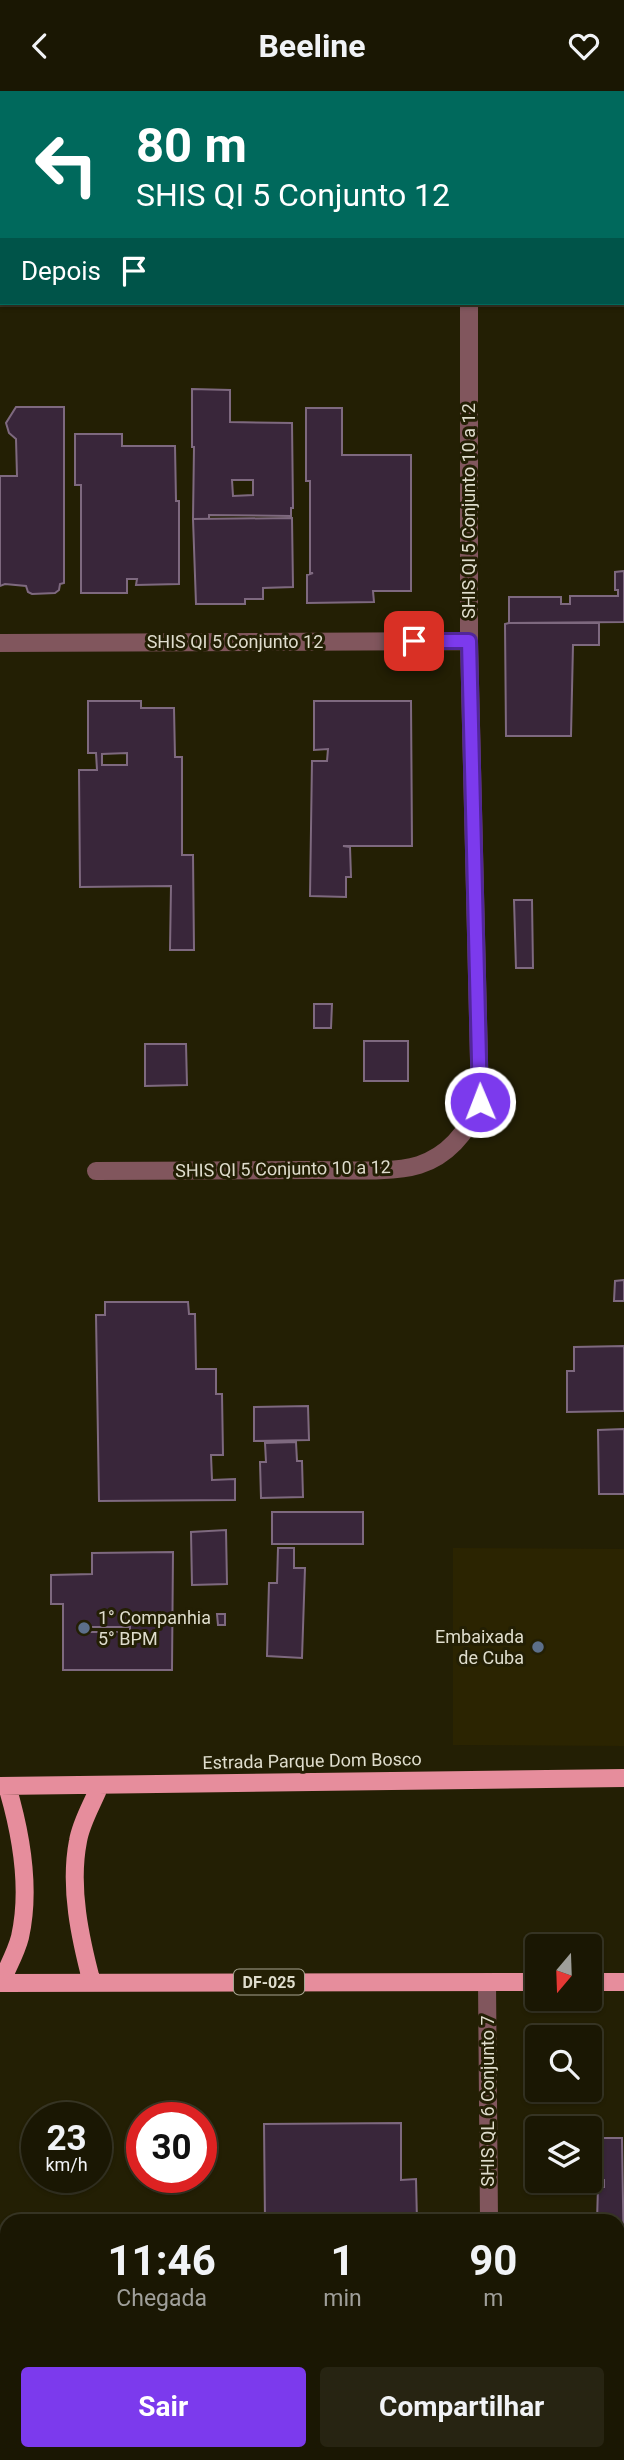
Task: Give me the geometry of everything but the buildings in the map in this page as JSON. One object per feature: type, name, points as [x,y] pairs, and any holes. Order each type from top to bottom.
[{"type":"main road","name":"Estrada Parque Dom Bosco","points":[[4,1786],[624,1778]]},
{"type":"main road","points":[[92,1983],[84,1954],[75,1893],[78,1840],[100,1785]]},
{"type":"main road","points":[[0,1983],[19,1938],[24,1887],[20,1831],[4,1786]]},
{"type":"main road","name":"DF-025","points":[[0,1983],[525,1982]]},
{"type":"main road","points":[[602,1982],[624,1982]]},
{"type":"street","name":"SHIS QI 5 Conjunto 10 a 12","points":[[96,1171],[368,1170],[417,1166],[437,1157],[457,1141],[471,1124],[480,1102],[469,641],[469,305]]},
{"type":"street","name":"SHIS QI 5 Conjunto 12","points":[[0,643],[469,641]]},
{"type":"street","name":"SHIS QL 6 Conjunto 7","points":[[487,1982],[488,2214]]},
{"type":"shaded area","name":"Embaixada de Cuba","points":[[453,1548],[624,1549],[624,1746],[453,1745]]},
{"type":"place","name":"1° Companhia 5° BPM","points":[[84,1628]]},
{"type":"place","name":"Embaixada de Cuba","points":[[538,1647]]},
{"type":"route","points":[[414,641],[469,641],[480,1102]]}]
